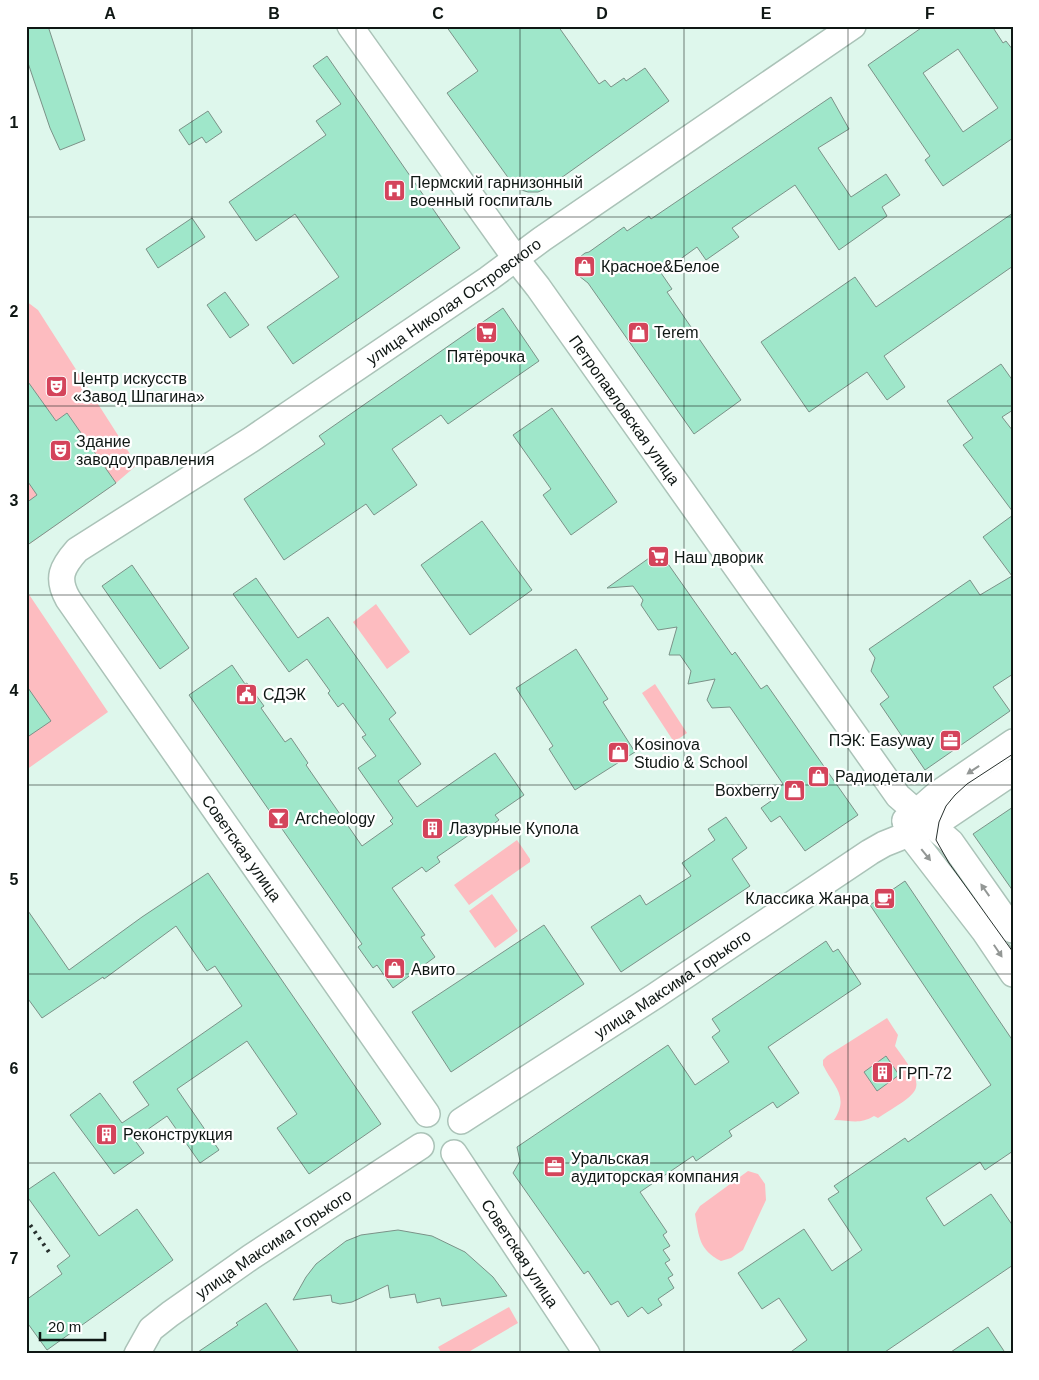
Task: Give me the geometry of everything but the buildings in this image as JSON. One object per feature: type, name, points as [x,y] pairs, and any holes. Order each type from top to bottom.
[{"type":"street","name":"Петропавловская улица","points":[[350,26],[541,292],[912,818],[1013,974]]},
{"type":"street","name":"улица Николая Островского","points":[[61,580],[64,566],[77,550],[252,439],[853,26]]},
{"type":"street","name":"Советская улица","points":[[61,580],[68,599],[427,1114]]},
{"type":"street","name":"улица Максима Горького","points":[[461,1120],[656,996],[810,891],[884,844],[937,794],[1013,742]]},
{"type":"street","name":"улица Максима Горького","points":[[912,818],[1013,772]]},
{"type":"street","name":"Петропавловская улица","points":[[912,818],[951,842],[1013,930]]},
{"type":"street","points":[[445,1110],[461,1120],[464,1134],[463,1141],[454,1153],[440,1157],[433,1155],[421,1146],[418,1139],[419,1125],[427,1114],[433,1111],[445,1110]]},
{"type":"street","name":"улица Максима Горького","points":[[137,1354],[152,1329],[170,1314],[251,1257],[421,1146]]},
{"type":"street","name":"Советская улица","points":[[454,1153],[587,1354]]},
{"type":"shaded area","name":"Центр искусств «Завод Шпагина»","points":[[26,301],[38,310],[137,465],[116,483],[28,545],[26,542]]},
{"type":"shaded area","points":[[26,590],[108,712],[26,770]]},
{"type":"shaded area","points":[[376,604],[410,652],[387,669],[353,622]]},
{"type":"shaded area","points":[[655,684],[687,733],[674,742],[642,693]]},
{"type":"shaded area","points":[[517,840],[530,859],[530,862],[469,905],[454,885]]},
{"type":"shaded area","points":[[492,894],[518,931],[495,948],[469,911]]},
{"type":"shaded area","points":[[887,1018],[898,1035],[895,1046],[913,1073],[916,1088],[912,1095],[878,1118],[874,1116],[859,1121],[834,1120],[839,1112],[840,1098],[835,1085],[823,1065],[823,1060]]},
{"type":"shaded area","points":[[748,1171],[758,1174],[765,1184],[766,1200],[743,1250],[731,1258],[721,1261],[708,1252],[701,1242],[695,1214],[700,1206]]},
{"type":"shaded area","points":[[509,1307],[518,1323],[465,1354],[442,1354],[438,1347]]},
{"type":"tram line","points":[[1013,754],[967,784],[955,795],[946,806],[939,822],[936,840],[949,863],[1013,952]]},
{"type":"railway","points":[[26,1219],[51,1255]]},
{"type":"place","name":"Пермский гарнизонный военный госпиталь","points":[[394,191]]},
{"type":"place","name":"Красное&Белое","points":[[585,266]]},
{"type":"place","name":"Пятёрочка","points":[[486,332]]},
{"type":"place","name":"Terem","points":[[638,332]]},
{"type":"place","name":"Центр искусств «Завод Шпагина»","points":[[57,387]]},
{"type":"place","name":"Здание заводоуправления","points":[[60,450]]},
{"type":"place","name":"Наш дворик","points":[[658,557]]},
{"type":"place","name":"СДЭК","points":[[247,694]]},
{"type":"place","name":"ПЭК: Easyway","points":[[950,740]]},
{"type":"place","name":"Kosinova Studio & School","points":[[618,753]]},
{"type":"place","name":"Радиодетали","points":[[819,776]]},
{"type":"place","name":"Boxberry","points":[[795,790]]},
{"type":"place","name":"Archeology","points":[[279,818]]},
{"type":"place","name":"Лазурные Купола","points":[[433,828]]},
{"type":"place","name":"Классика Жанра","points":[[885,898]]},
{"type":"place","name":"Авито","points":[[395,969]]},
{"type":"place","name":"ГРП-72","points":[[882,1073]]},
{"type":"place","name":"Реконструкция","points":[[107,1134]]},
{"type":"place","name":"Уральская аудиторская компания","points":[[555,1167]]}]
